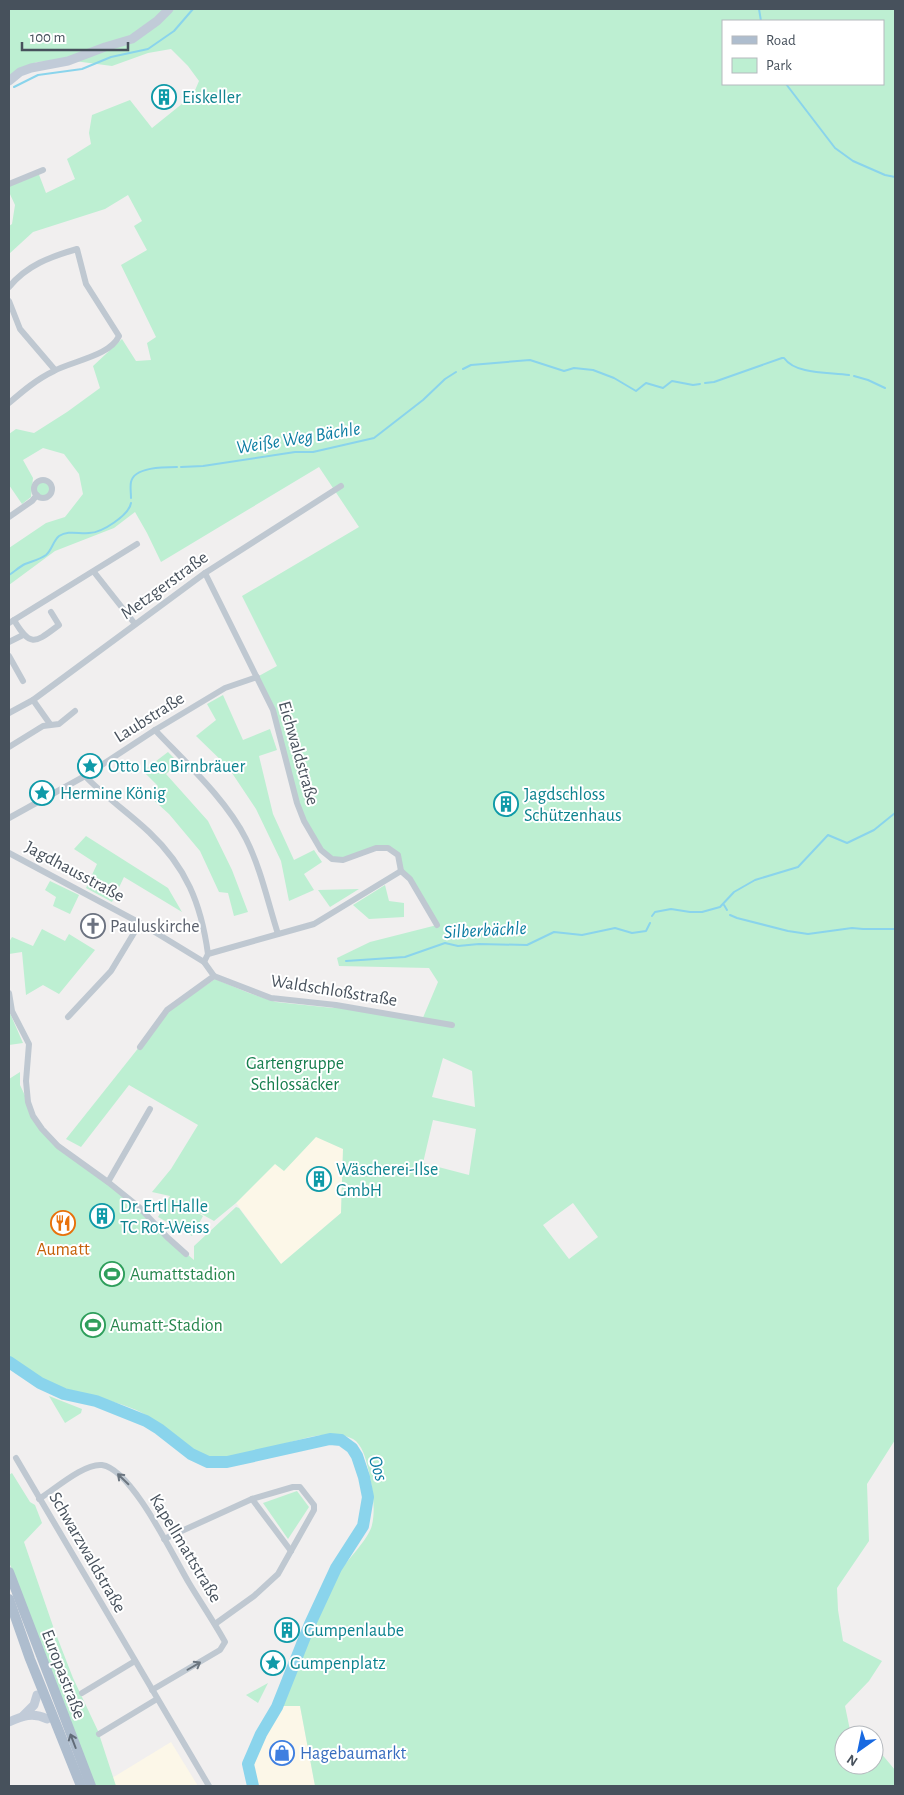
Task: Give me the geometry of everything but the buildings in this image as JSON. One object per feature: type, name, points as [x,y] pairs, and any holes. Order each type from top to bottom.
[{"type":"main road","name":"Europastraße","points":[[9,1572],[91,1786]]},
{"type":"main road","name":"Europastraße","points":[[9,1598],[30,1659],[80,1786]]},
{"type":"main road","points":[[30,1659],[37,1695],[70,1776],[80,1786]]},
{"type":"street","points":[[9,81],[20,72],[31,68],[68,61],[132,39],[157,21],[169,9]]},
{"type":"street","points":[[9,184],[43,170]]},
{"type":"street","points":[[9,287],[34,265],[77,249],[86,284],[118,336],[116,342],[95,355],[55,370],[25,389],[9,403]]},
{"type":"street","points":[[9,301],[20,329],[55,370]]},
{"type":"street","name":"Metzgerstraße","points":[[9,713],[33,700],[205,573],[341,486]]},
{"type":"street","points":[[9,517],[32,501],[37,495]]},
{"type":"street","points":[[51,612],[60,625],[39,639],[30,639],[23,635],[11,621],[137,544]]},
{"type":"street","points":[[94,572],[135,624]]},
{"type":"street","name":"Eichwaldstraße","points":[[205,573],[274,710],[297,803],[304,821],[321,850],[332,858],[343,860],[376,848],[388,848],[398,855],[401,871]]},
{"type":"street","points":[[9,642],[23,635]]},
{"type":"street","points":[[9,656],[23,682]]},
{"type":"street","name":"Laubstraße","points":[[9,818],[85,776],[155,730],[225,688],[257,676]]},
{"type":"street","points":[[33,700],[50,724]]},
{"type":"street","points":[[9,748],[43,726],[59,724],[75,712]]},
{"type":"street","points":[[155,730],[222,803],[246,838],[255,860],[278,934]]},
{"type":"street","points":[[85,776],[149,832],[181,868],[196,899],[206,937],[208,954],[204,962]]},
{"type":"street","name":"Jagdhausstraße","points":[[9,853],[140,923],[204,962],[214,976]]},
{"type":"street","points":[[208,954],[314,924],[401,871],[410,879],[437,925]]},
{"type":"street","points":[[68,1017],[111,970],[140,923]]},
{"type":"street","points":[[140,1046],[167,1010],[214,976]]},
{"type":"street","name":"Waldschloßstraße","points":[[214,976],[271,998],[336,1005],[452,1025]]},
{"type":"street","points":[[9,994],[12,1011],[28,1044],[26,1081],[28,1102],[32,1116],[58,1146],[108,1182],[139,1208],[186,1254]]},
{"type":"street","points":[[108,1182],[150,1109]]},
{"type":"street","name":"Schwarzwaldstraße","points":[[16,1458],[209,1786]]},
{"type":"street","name":"Kapellmattstraße","points":[[39,1499],[89,1467],[104,1465],[116,1472],[126,1480],[164,1538],[215,1624],[225,1642],[220,1650],[152,1690]]},
{"type":"street","points":[[164,1538],[252,1499],[293,1487],[300,1487],[314,1505],[314,1510],[278,1574],[254,1596],[215,1624]]},
{"type":"street","points":[[252,1499],[290,1551]]},
{"type":"street","points":[[82,1692],[135,1661]]},
{"type":"street","points":[[23,1716],[34,1705],[37,1695]]},
{"type":"street","points":[[99,1734],[157,1699]]},
{"type":"street","points":[[9,1722],[23,1716],[37,1715],[47,1719]]},
{"type":"shaded area","points":[[316,1136],[343,1149],[341,1213],[281,1264],[236,1203],[275,1163],[284,1170]]},
{"type":"shaded area","points":[[280,1706],[300,1706],[315,1786],[257,1786],[251,1763]]},
{"type":"shaded area","points":[[171,1742],[198,1786],[116,1786],[112,1778]]},
{"type":"green space","name":"Gartengruppe Schlossäcker","points":[[9,9],[895,9],[895,1440],[867,1484],[869,1541],[837,1588],[843,1641],[882,1661],[869,1681],[845,1706],[849,1725],[834,1725],[834,1775],[884,1775],[884,1757],[895,1770],[895,1786],[315,1786],[300,1706],[280,1706],[306,1639],[329,1590],[338,1574],[367,1537],[372,1525],[374,1504],[371,1481],[365,1456],[359,1444],[353,1439],[339,1435],[322,1435],[304,1438],[229,1459],[213,1459],[198,1453],[151,1418],[136,1410],[52,1385],[29,1373],[9,1357],[9,1079],[20,1072],[20,1085],[33,1116],[50,1138],[108,1182],[194,1260],[194,1246],[236,1207],[239,1208],[281,1264],[341,1213],[343,1149],[316,1137],[284,1171],[275,1164],[236,1203],[214,1221],[171,1197],[203,1216],[192,1236],[158,1217],[170,1196],[152,1192],[171,1169],[198,1125],[129,1085],[81,1147],[66,1139],[167,1012],[215,979],[276,1002],[333,1008],[336,1005],[422,1020],[438,982],[429,968],[339,966],[337,958],[370,942],[437,925],[410,879],[401,871],[398,855],[391,849],[374,848],[352,857],[337,860],[330,857],[319,847],[309,831],[301,812],[274,711],[257,677],[277,666],[242,596],[359,527],[319,467],[161,562],[135,512],[114,528],[55,551],[9,585],[9,548],[46,523],[65,517],[83,494],[79,474],[64,454],[43,448],[23,460],[33,478],[31,497],[22,504],[9,485],[9,434],[16,429],[34,433],[100,388],[93,366],[122,339],[136,361],[151,360],[147,343],[156,337],[121,265],[147,250],[134,226],[142,221],[128,195],[105,209],[33,232],[9,254],[9,226],[12,224],[15,205],[9,192],[9,184],[38,172],[46,193],[75,179],[67,159],[91,144],[89,133],[92,115],[130,100],[152,128],[193,95],[199,81],[188,66],[171,49],[148,53],[112,66],[67,60],[37,62],[24,67],[9,77]],"holes":[[[443,1058],[472,1071],[475,1107],[432,1097]],[[433,1120],[476,1129],[469,1175],[423,1163]],[[573,1203],[598,1237],[569,1259],[543,1225]]]},
{"type":"green space","points":[[43,480],[49,483],[52,489],[49,495],[43,498],[37,495],[34,489],[37,483]]},
{"type":"green space","points":[[223,695],[243,740],[270,729],[277,750],[259,756],[273,814],[294,860],[314,850],[322,862],[304,874],[314,890],[289,901],[281,861],[256,809],[228,767],[196,736],[216,720],[207,704]]},
{"type":"green space","points":[[168,752],[179,763],[166,774],[208,821],[232,870],[248,912],[234,916],[228,893],[219,892],[200,851],[169,814],[148,795],[158,786],[143,771]]},
{"type":"green space","points":[[86,836],[168,888],[182,912],[124,877],[112,902],[86,888],[97,864],[74,849]]},
{"type":"green space","points":[[50,881],[79,895],[70,914],[53,906],[56,897],[45,890]]},
{"type":"green space","points":[[385,885],[389,901],[404,903],[404,917],[369,919],[353,905]]},
{"type":"green space","points":[[359,889],[330,907],[318,890]]},
{"type":"green space","points":[[42,929],[65,941],[69,934],[95,950],[59,994],[43,985],[26,995],[22,952],[9,954],[9,942],[12,937],[33,946]]},
{"type":"green space","points":[[9,1011],[23,1043],[9,1045]]},
{"type":"green space","points":[[49,1396],[82,1409],[81,1413],[65,1423]]},
{"type":"green space","points":[[12,1473],[30,1502],[35,1505],[42,1523],[24,1542],[54,1629],[73,1678],[98,1731],[116,1786],[95,1786],[9,1562],[9,1475]]},
{"type":"green space","points":[[297,1491],[309,1507],[288,1539],[263,1503]]},
{"type":"green space","points":[[268,1683],[258,1703],[246,1695]]},
{"type":"waterway","points":[[14,87],[38,75],[82,69],[111,57],[148,49],[174,31],[193,9]]},
{"type":"waterway","points":[[759,9],[761,20]]},
{"type":"waterway","points":[[787,85],[835,148],[853,161],[885,175],[895,177]]},
{"type":"waterway","name":"Weiße Weg Bächle","points":[[705,383],[714,382],[782,358],[805,370],[849,375]]},
{"type":"waterway","name":"Weiße Weg Bächle","points":[[463,369],[471,365],[530,360],[564,371],[574,368],[593,370],[614,378],[636,391],[646,383],[663,388],[672,381],[693,385],[700,384]]},
{"type":"waterway","name":"Weiße Weg Bächle","points":[[181,467],[203,466],[295,452],[313,452],[374,438],[456,372]]},
{"type":"waterway","points":[[854,376],[885,388]]},
{"type":"waterway","name":"Weiße Weg Bächle","points":[[131,498],[131,482],[138,473],[150,469],[177,467]]},
{"type":"waterway","name":"Weiße Weg Bächle","points":[[9,575],[25,564],[46,555],[57,538],[62,534],[94,532],[107,527],[120,518],[131,503]]},
{"type":"waterway","points":[[652,916],[655,912],[671,909],[702,912],[720,907],[734,892],[755,880],[798,867],[828,835],[847,843],[874,830],[895,813]]},
{"type":"waterway","name":"Silberbächle","points":[[724,905],[727,910]]},
{"type":"waterway","name":"Silberbächle","points":[[730,915],[788,931],[808,934],[852,928],[895,929]]},
{"type":"waterway","name":"Silberbächle","points":[[346,961],[405,957],[445,943],[458,946],[479,944],[527,945],[554,932],[582,935],[615,928],[632,933],[646,931],[650,923]]},
{"type":"waterway","name":"Oos","points":[[9,1362],[40,1383],[64,1394],[96,1401],[146,1421],[191,1454],[208,1462],[227,1462],[330,1439],[341,1440],[352,1448],[357,1456],[368,1497],[363,1526],[336,1568],[310,1624],[277,1707],[261,1734],[248,1764],[253,1786]]},
{"type":"place","name":"Eiskeller","points":[[164,97]]},
{"type":"place","name":"Otto Leo Birnbräuer","points":[[90,766]]},
{"type":"place","name":"Hermine König","points":[[42,793]]},
{"type":"place","name":"Jagdschloss Schützenhaus","points":[[506,804]]},
{"type":"place","name":"Pauluskirche","points":[[93,926]]},
{"type":"place","name":"Wäscherei-Ilse GmbH","points":[[319,1179]]},
{"type":"place","name":"Dr. Ertl Halle TC Rot-Weiss","points":[[102,1216]]},
{"type":"place","name":"Aumatt","points":[[63,1223]]},
{"type":"place","name":"Aumattstadion","points":[[112,1274]]},
{"type":"place","name":"Aumatt-Stadion","points":[[93,1325]]},
{"type":"place","name":"Gumpenlaube","points":[[287,1630]]},
{"type":"place","name":"Gumpenplatz","points":[[273,1663]]},
{"type":"place","name":"Hagebaumarkt","points":[[282,1753]]}]
